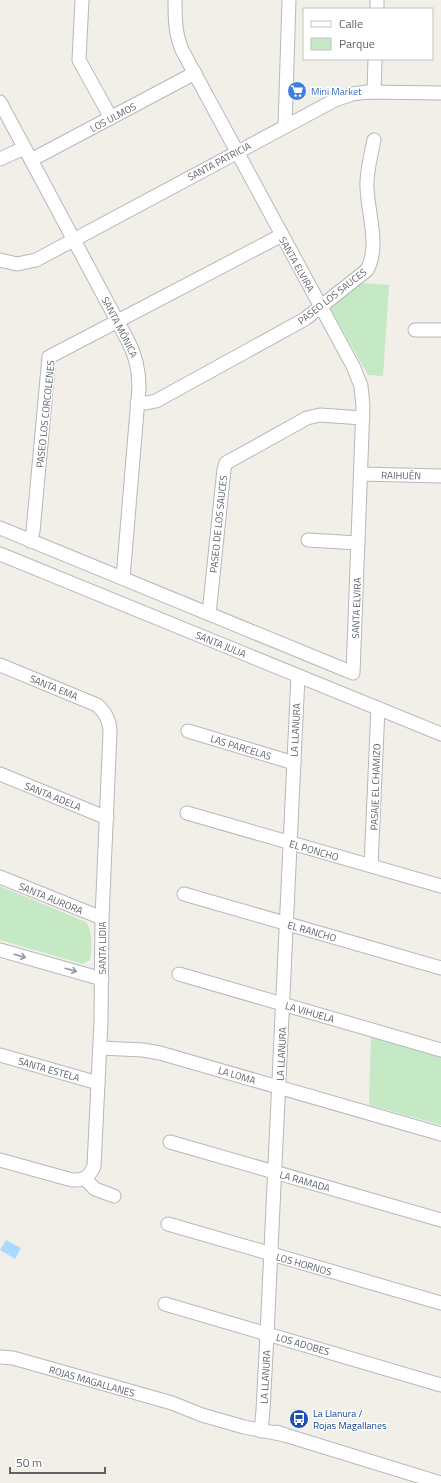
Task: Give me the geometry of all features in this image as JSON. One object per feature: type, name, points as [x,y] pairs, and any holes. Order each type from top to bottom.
[{"type":"street","points":[[82,0],[79,60],[111,118]]},
{"type":"street","name":"SANTA ELVIRA","points":[[175,0],[175,23],[178,42],[358,376],[362,396],[363,418],[353,673],[209,614]]},
{"type":"street","points":[[285,126],[289,0]]},
{"type":"street","points":[[374,92],[375,60]]},
{"type":"street","name":"LOS ULMOS","points":[[31,160],[195,73]]},
{"type":"street","name":"SANTA PATRICIA","points":[[3,261],[17,264],[30,263],[74,241],[236,152],[343,96],[363,92],[441,93]]},
{"type":"street","name":"SANTA MÓNICA","points":[[0,102],[118,321],[133,350],[138,365],[139,376],[123,578]]},
{"type":"street","name":"PASEO LOS SAUCES","points":[[137,403],[156,401],[305,319],[367,270],[372,262],[371,218],[367,184],[374,140]]},
{"type":"street","points":[[0,159],[24,148]]},
{"type":"street","name":"PASEO LOS CORCOLENES","points":[[30,541],[33,531],[49,357],[282,235]]},
{"type":"street","points":[[415,330],[441,330]]},
{"type":"street","name":"PASEO DE LOS SAUCES","points":[[209,614],[224,469],[226,463],[312,416],[320,415],[363,418]]},
{"type":"street","name":"RAIHUÉN","points":[[361,474],[441,476]]},
{"type":"street","points":[[0,528],[209,614]]},
{"type":"street","points":[[308,540],[358,543]]},
{"type":"street","name":"SANTA JULIA","points":[[0,554],[441,734]]},
{"type":"street","name":"SANTA EMA","points":[[0,665],[97,705],[105,715]]},
{"type":"street","name":"LA LLANURA","points":[[261,1428],[271,1254],[298,676]]},
{"type":"street","name":"PASAJE EL CHAMIZO","points":[[371,866],[378,708]]},
{"type":"street","name":"SANTA LIDIA","points":[[85,1179],[92,1172],[95,1160],[100,1048],[102,918],[110,732],[109,724],[105,715]]},
{"type":"street","name":"LAS PARCELAS","points":[[188,731],[294,763]]},
{"type":"street","name":"SANTA ADELA","points":[[0,774],[107,818]]},
{"type":"street","name":"EL PONCHO","points":[[187,813],[441,886]]},
{"type":"street","name":"SANTA AURORA","points":[[0,877],[102,918]]},
{"type":"street","name":"EL RANCHO","points":[[184,894],[441,968]]},
{"type":"street","points":[[0,950],[102,979]]},
{"type":"street","name":"LA VIHUELA","points":[[179,974],[441,1050]]},
{"type":"street","name":"LA LOMA","points":[[100,1048],[143,1050],[160,1053],[441,1134]]},
{"type":"street","name":"SANTA ESTELA","points":[[0,1055],[98,1083]]},
{"type":"street","name":"LA RAMADA","points":[[170,1142],[441,1220]]},
{"type":"street","points":[[0,1160],[72,1180],[85,1179],[95,1189],[114,1196]]},
{"type":"street","name":"LOS HORNOS","points":[[168,1224],[441,1303]]},
{"type":"street","name":"LOS ADOBES","points":[[165,1304],[441,1385]]},
{"type":"street","name":"ROJAS MAGALLANES","points":[[0,1352],[7,1358],[172,1403],[190,1404],[204,1408],[261,1428],[441,1483]]},
{"type":"green space","points":[[362,283],[389,285],[383,376],[368,375],[330,308]]},
{"type":"green space","points":[[0,886],[86,922],[91,935],[90,960],[83,964],[0,940]]},
{"type":"green space","points":[[371,1033],[441,1054],[441,1125],[369,1105]]},
{"type":"water","points":[[6,1240],[21,1248],[15,1259],[0,1250]]},
{"type":"place","name":"Mini Market","points":[[297,91]]},
{"type":"place","name":"La Llanura / Rojas Magallanes","points":[[299,1419]]}]
